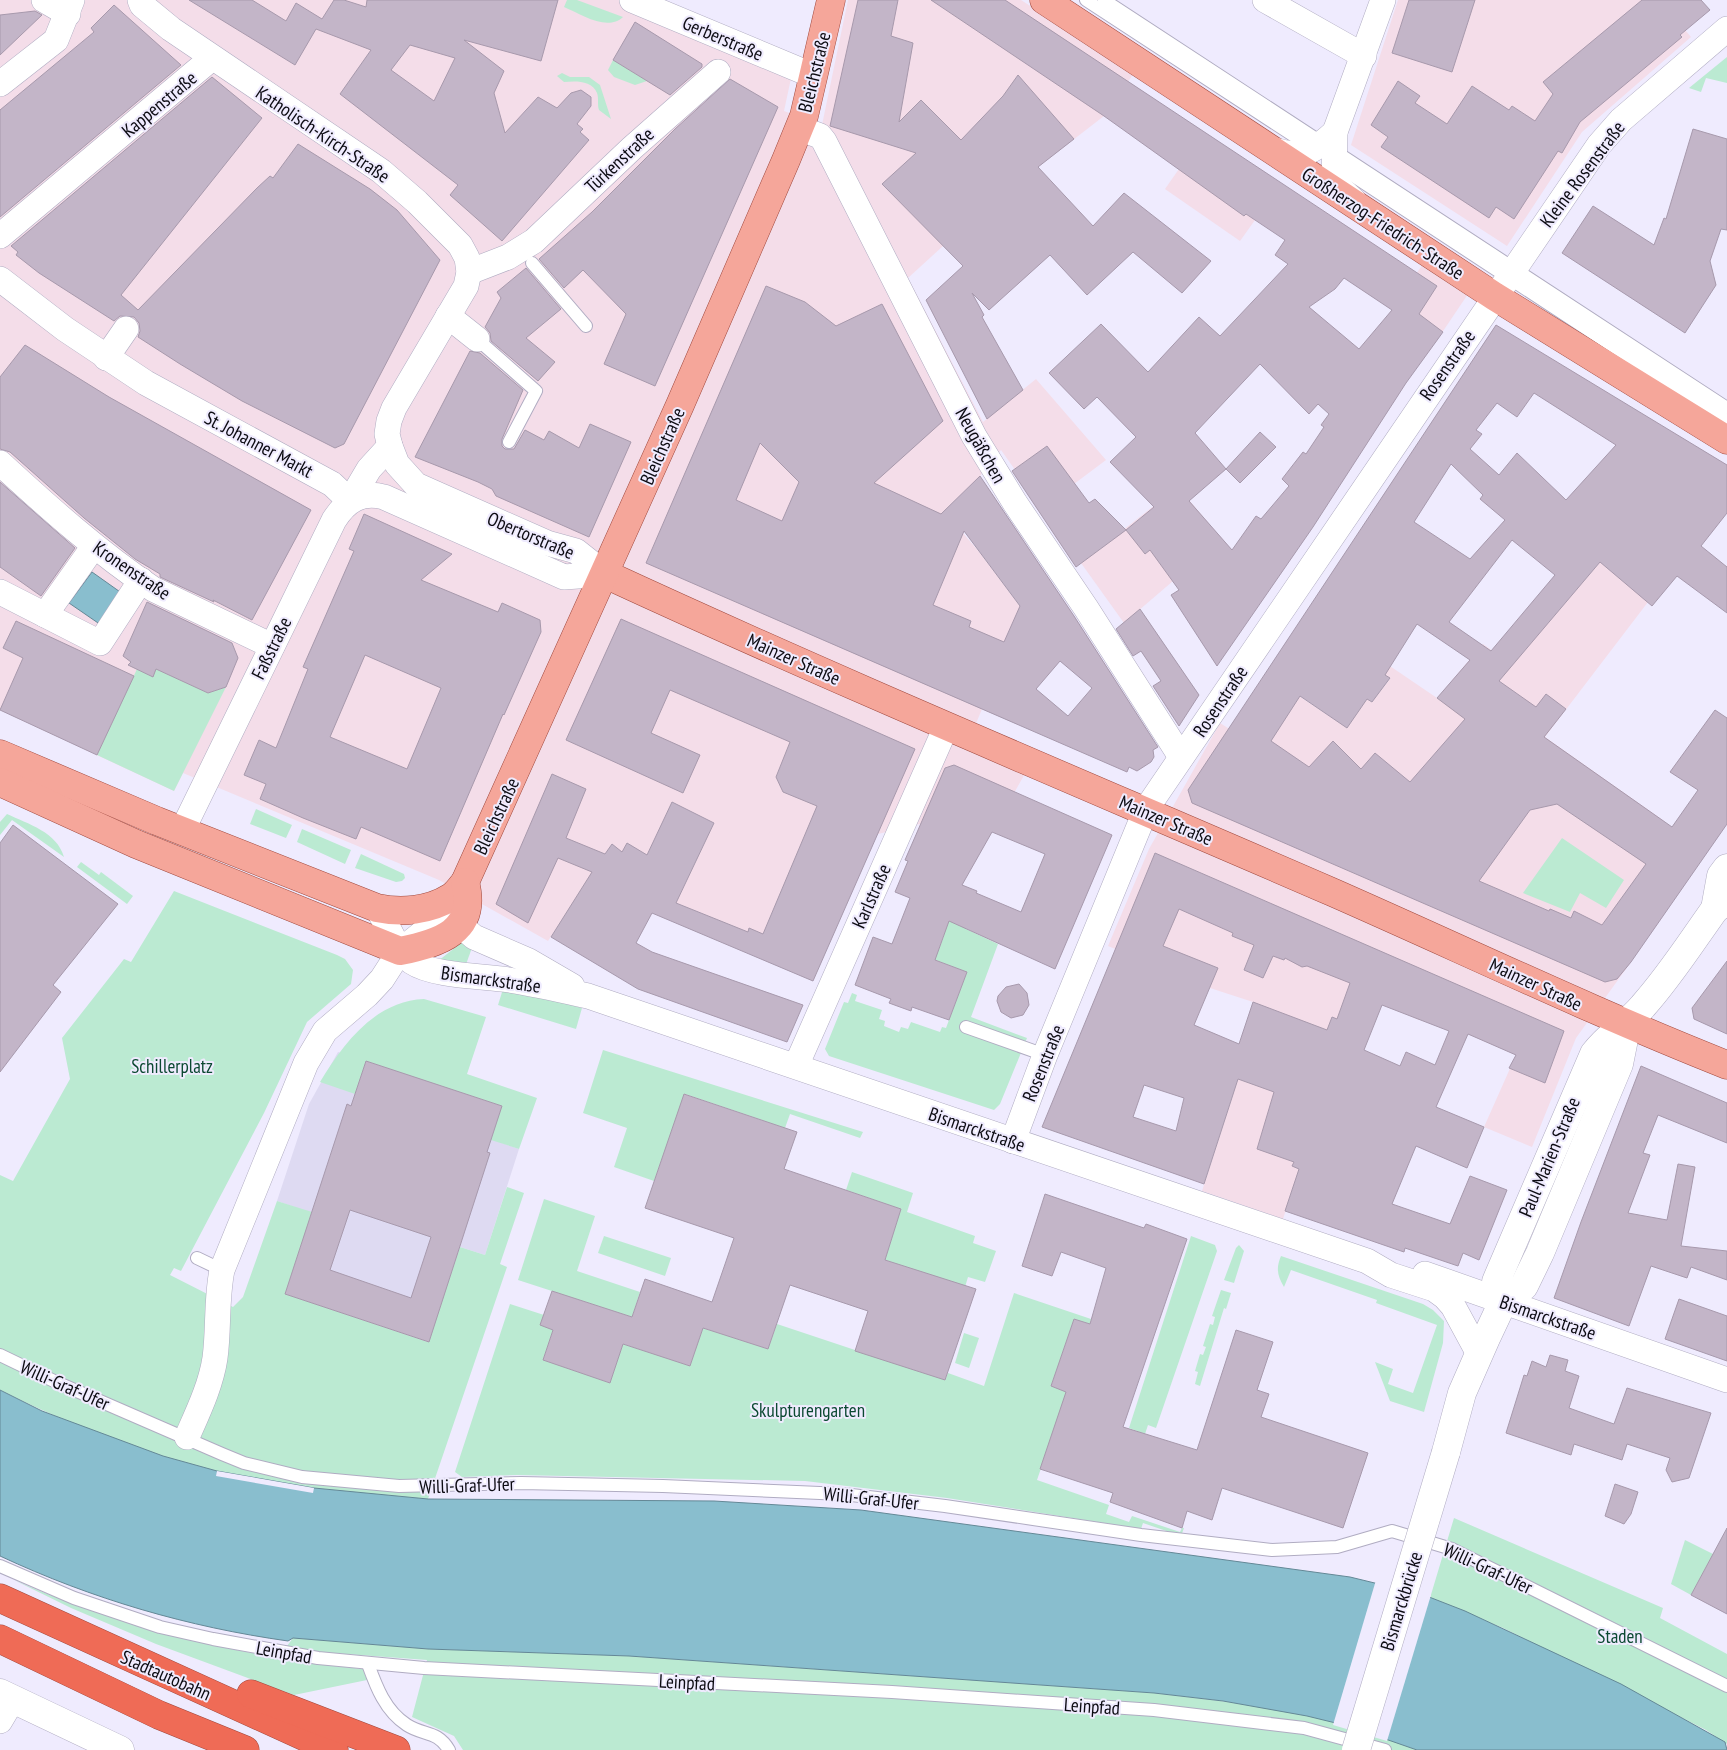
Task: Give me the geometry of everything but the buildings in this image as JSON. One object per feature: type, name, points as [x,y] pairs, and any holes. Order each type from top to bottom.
[{"type":"highway","name":"Stadtautobahn","points":[[0,1598],[334,1750]]},
{"type":"highway","name":"Stadtautobahn","points":[[0,1639],[159,1714],[245,1750]]},
{"type":"highway","points":[[114,1651],[192,1672],[396,1750]]},
{"type":"highway","points":[[159,1714],[221,1750]]},
{"type":"main road","name":"Bleichstraße","points":[[460,925],[468,905],[458,890],[605,574],[756,232],[799,128],[814,76],[831,0]]},
{"type":"main road","name":"Großherzog-Friedrich-Straße","points":[[1044,0],[1456,271],[1506,280],[1536,323],[1727,440]]},
{"type":"main road","name":"Mainzer Straße","points":[[605,574],[946,727],[1451,944],[1627,1024],[1727,1066]]},
{"type":"main road","points":[[0,754],[182,831],[377,908],[396,912],[410,911],[458,890]]},
{"type":"main road","points":[[0,782],[136,844],[400,951],[434,944],[460,925]]},
{"type":"main road","name":"Paul-Marien-Straße","points":[[1446,1452],[1462,1393],[1503,1302],[1524,1286],[1540,1253],[1619,1064],[1627,1024],[1654,993],[1721,905],[1721,876],[1727,868]]},
{"type":"main road","name":"Bismarckbrücke","points":[[1356,1750],[1446,1452]]},
{"type":"main road","points":[[4,1704],[120,1750]]},
{"type":"street","points":[[0,84],[56,40],[70,7],[44,0]]},
{"type":"street","name":"Gerberstraße","points":[[632,0],[814,76]]},
{"type":"street","points":[[1265,0],[1364,56]]},
{"type":"street","points":[[1360,208],[1340,188],[1334,176],[1327,147],[1364,56],[1383,0]]},
{"type":"street","name":"Katholisch-Kirch-Straße","points":[[145,15],[381,171],[417,202],[460,245],[467,258],[469,272]]},
{"type":"street","name":"Kleine Rosenstraße","points":[[1506,280],[1581,170],[1609,134],[1656,90],[1727,29]]},
{"type":"street","name":"Kappenstraße","points":[[0,236],[110,153],[212,58]]},
{"type":"street","name":"Türkenstraße","points":[[469,272],[527,257],[632,148],[718,72]]},
{"type":"street","name":"Neugäßchen","points":[[799,128],[820,136],[824,141],[974,436],[1015,503],[1086,608],[1181,757]]},
{"type":"street","points":[[1267,147],[1290,155],[1305,154],[1327,147]]},
{"type":"street","points":[[350,501],[369,469],[390,446],[387,434],[394,408],[466,286],[469,272]]},
{"type":"street","name":"Rosenstraße","points":[[1013,1141],[1045,1056],[1145,812],[1506,280]]},
{"type":"street","name":"St. Johanner Markt","points":[[4,290],[146,383],[332,484],[350,501]]},
{"type":"street","points":[[448,316],[477,340]]},
{"type":"street","points":[[106,358],[126,329]]},
{"type":"street","name":"Obertorstraße","points":[[390,446],[397,464],[416,485],[547,544],[576,551],[605,574]]},
{"type":"street","name":"Kronenstraße","points":[[7,465],[94,546],[153,589],[272,646]]},
{"type":"street","name":"Obertorstraße","points":[[350,501],[360,496],[384,498],[564,577],[605,574]]},
{"type":"street","name":"Faßstraße","points":[[182,831],[334,520],[350,501]]},
{"type":"street","points":[[45,615],[94,546]]},
{"type":"street","points":[[0,592],[100,643],[141,580]]},
{"type":"street","name":"Karlstraße","points":[[796,1066],[946,727]]},
{"type":"street","points":[[187,1437],[204,1397],[214,1360],[217,1294],[222,1270],[283,1115],[315,1046],[325,1031],[367,995],[382,978],[400,951],[431,926],[458,890]]},
{"type":"street","points":[[377,908],[388,925],[400,951]]},
{"type":"street","name":"Bismarckstraße","points":[[460,925],[474,937],[529,961],[588,996]]},
{"type":"street","name":"Bismarckstraße","points":[[400,951],[412,962],[428,971],[512,981],[588,996],[1367,1261],[1391,1274],[1434,1289],[1445,1297],[1453,1306],[1479,1354]]},
{"type":"street","name":"Bismarckstraße","points":[[1367,1261],[1394,1263],[1727,1380]]},
{"type":"lane","points":[[1086,0],[1327,147]]},
{"type":"lane","points":[[1104,0],[1327,147],[1506,280],[1727,421]]},
{"type":"lane","points":[[527,257],[586,326]]},
{"type":"lane","points":[[1506,280],[1727,408]]},
{"type":"lane","points":[[477,340],[536,391],[509,442]]},
{"type":"lane","points":[[966,1027],[1045,1056]]},
{"type":"lane","points":[[198,1258],[222,1270]]},
{"type":"lane","name":"Willi-Graf-Ufer","points":[[0,1355],[71,1389],[187,1437],[222,1454],[271,1471],[302,1477],[407,1486],[522,1483],[663,1486],[843,1494],[1272,1550],[1338,1547],[1392,1530],[1452,1549],[1727,1686]]},
{"type":"lane","name":"Leinpfad","points":[[0,1566],[74,1598],[160,1627],[318,1658],[368,1664],[892,1692],[1154,1710],[1304,1728],[1385,1750]]},
{"type":"lane","points":[[368,1664],[381,1698],[406,1725],[442,1738],[448,1750]]},
{"type":"shaded area","points":[[0,0],[664,0],[796,55],[784,111],[822,125],[848,0],[1021,0],[1134,73],[1104,116],[1038,167],[1021,149],[943,246],[908,278],[983,422],[1036,379],[1106,460],[1042,508],[1001,450],[980,476],[941,514],[963,533],[980,553],[1037,629],[982,709],[970,738],[1031,763],[981,851],[920,824],[878,834],[817,807],[763,934],[749,929],[748,932],[676,903],[714,823],[672,802],[647,855],[642,852],[636,861],[611,845],[548,941],[439,880],[183,773],[174,791],[0,710]]},
{"type":"shaded area","points":[[1398,0],[1660,0],[1691,37],[1582,132],[1507,246],[1351,145]]},
{"type":"shaded area","points":[[1179,169],[1255,220],[1240,241],[1165,189]]},
{"type":"shaded area","points":[[1423,264],[1468,294],[1435,343],[1390,312]]},
{"type":"shaded area","points":[[1178,487],[1222,539],[1124,623],[1081,563]]},
{"type":"shaded area","points":[[1600,562],[1648,602],[1545,737],[1664,821],[1660,828],[1631,962],[1576,1038],[1532,1147],[1484,1127],[1516,1055],[1422,1014],[1419,1020],[1414,1018],[1370,994],[1297,1176],[1283,1219],[1202,1191],[1240,1073],[1231,1069],[1253,1002],[1210,988],[1108,946],[1149,849],[1220,723],[1264,751],[1299,696],[1347,728],[1367,699],[1372,702],[1390,679],[1378,670],[1384,662],[1437,698],[1483,644],[1512,665]]},
{"type":"shaded area","points":[[338,1052],[502,1106],[491,1139],[519,1149],[485,1255],[460,1247],[429,1342],[285,1294],[312,1213],[277,1201],[309,1104]]},
{"type":"green space","points":[[567,0],[577,0],[623,17],[609,23],[594,20],[564,7]]},
{"type":"green space","points":[[1727,57],[1727,83],[1706,78],[1701,92],[1689,88]]},
{"type":"green space","points":[[613,60],[647,81],[635,85],[614,77],[608,70]]},
{"type":"green space","points":[[562,73],[570,77],[589,77],[600,85],[611,119],[599,110],[598,95],[595,89],[583,82],[564,82],[557,76]]},
{"type":"green space","points":[[137,669],[153,676],[156,669],[208,693],[226,687],[174,791],[97,755]]},
{"type":"green space","points":[[256,809],[292,825],[286,838],[250,824]]},
{"type":"green space","points":[[7,814],[32,825],[48,835],[55,841],[64,857],[12,820],[0,835],[0,822]]},
{"type":"green space","points":[[302,829],[351,850],[345,864],[297,842]]},
{"type":"green space","points":[[1562,838],[1624,880],[1606,908],[1580,893],[1570,912],[1523,893]]},
{"type":"green space","points":[[361,854],[404,874],[405,878],[402,881],[396,882],[355,868]]},
{"type":"green space","points":[[81,862],[99,875],[101,872],[133,896],[127,904],[77,867]]},
{"type":"green space","name":"Schillerplatz","points":[[174,891],[337,955],[345,959],[353,970],[351,984],[307,1022],[264,1113],[181,1271],[174,1268],[170,1275],[233,1307],[243,1297],[277,1201],[312,1212],[285,1294],[428,1342],[460,1247],[485,1255],[507,1187],[524,1193],[500,1264],[507,1267],[428,1499],[348,1492],[269,1482],[189,1464],[161,1456],[79,1426],[0,1390],[0,1175],[13,1181],[70,1079],[62,1038],[124,959],[131,962]]},
{"type":"green space","points":[[936,915],[968,924],[966,929],[998,944],[971,1017],[1027,1038],[1000,1104],[994,1110],[829,1056],[825,1049],[844,1002],[848,1003],[852,993],[857,995],[855,1001],[882,1010],[879,1019],[885,1021],[884,1026],[899,1032],[901,1027],[908,1029],[911,1022],[940,1032],[942,1027],[946,1028],[967,972],[930,958],[939,949],[944,936]]},
{"type":"green space","points":[[465,942],[473,945],[465,967],[438,961],[461,943]]},
{"type":"green space","points":[[503,989],[540,996],[582,1008],[576,1029],[498,1005]]},
{"type":"green space","points":[[424,999],[486,1017],[467,1074],[537,1098],[519,1149],[491,1140],[502,1106],[366,1061],[355,1094],[320,1082],[339,1053],[362,1027],[390,1007]]},
{"type":"green space","points":[[603,1050],[863,1132],[860,1138],[790,1114],[785,1128],[685,1094],[654,1181],[614,1167],[627,1128],[583,1113]]},
{"type":"green space","points":[[852,1172],[913,1193],[907,1212],[975,1236],[973,1243],[996,1251],[985,1282],[968,1277],[965,1287],[885,1260],[901,1209],[846,1190]]},
{"type":"green space","points":[[544,1199],[595,1216],[577,1271],[640,1292],[632,1317],[518,1280]]},
{"type":"green space","points":[[604,1236],[671,1258],[665,1276],[598,1253]]},
{"type":"green space","points":[[1191,1236],[1215,1245],[1217,1251],[1156,1428],[1148,1425],[1145,1434],[1129,1428]]},
{"type":"green space","points":[[1239,1245],[1244,1251],[1234,1283],[1224,1280],[1236,1248]]},
{"type":"green space","points":[[1281,1256],[1423,1304],[1433,1310],[1444,1321],[1443,1343],[1424,1412],[1390,1401],[1375,1362],[1393,1369],[1388,1384],[1413,1393],[1437,1325],[1376,1303],[1377,1300],[1291,1270],[1284,1287],[1278,1272]]},
{"type":"green space","points":[[1221,1290],[1231,1293],[1226,1309],[1224,1308],[1200,1386],[1195,1384],[1198,1372],[1195,1371],[1200,1354],[1203,1355],[1206,1347],[1203,1346],[1210,1324],[1213,1325],[1215,1317],[1212,1316]]},
{"type":"green space","name":"Skulpturengarten","points":[[1014,1293],[1091,1319],[1090,1324],[1074,1319],[1051,1386],[1067,1392],[1037,1480],[1109,1505],[1106,1514],[1129,1522],[1132,1516],[1180,1532],[1184,1528],[1181,1536],[1143,1523],[1141,1529],[947,1498],[805,1481],[517,1475],[462,1477],[455,1472],[510,1304],[544,1315],[541,1325],[553,1330],[543,1360],[610,1383],[623,1344],[690,1366],[703,1328],[768,1349],[777,1324],[945,1380],[948,1373],[984,1386]]},
{"type":"green space","points":[[964,1333],[979,1338],[969,1368],[955,1363]]},
{"type":"green space","name":"Staden","points":[[1454,1518],[1663,1608],[1660,1618],[1727,1654],[1727,1744],[1706,1730],[1503,1628],[1430,1598]]},
{"type":"green space","points":[[1685,1540],[1713,1554],[1691,1595],[1671,1584]]},
{"type":"green space","points":[[14,1580],[57,1598],[142,1627],[272,1657],[363,1669],[367,1680],[294,1695],[156,1644],[71,1608]]},
{"type":"green space","points":[[293,1638],[428,1649],[629,1656],[1154,1693],[1254,1706],[1321,1719],[1354,1727],[1417,1750],[463,1750],[454,1736],[412,1717],[427,1660],[319,1652],[287,1646]]},
{"type":"water","points":[[92,572],[123,594],[101,625],[69,603]]},
{"type":"water","points":[[0,1390],[42,1411],[163,1456],[217,1471],[314,1488],[428,1499],[714,1501],[861,1510],[1350,1577],[1424,1595],[1465,1611],[1621,1684],[1725,1742],[1727,1750],[1417,1750],[1348,1726],[1307,1716],[1223,1701],[1154,1693],[629,1656],[428,1649],[293,1638],[288,1641],[214,1628],[105,1598],[0,1556]]},
{"type":"pier","points":[[217,1471],[314,1488],[313,1493],[216,1476]]},
{"type":"pier","points":[[1376,1580],[1431,1595],[1387,1741],[1333,1725]]}]
